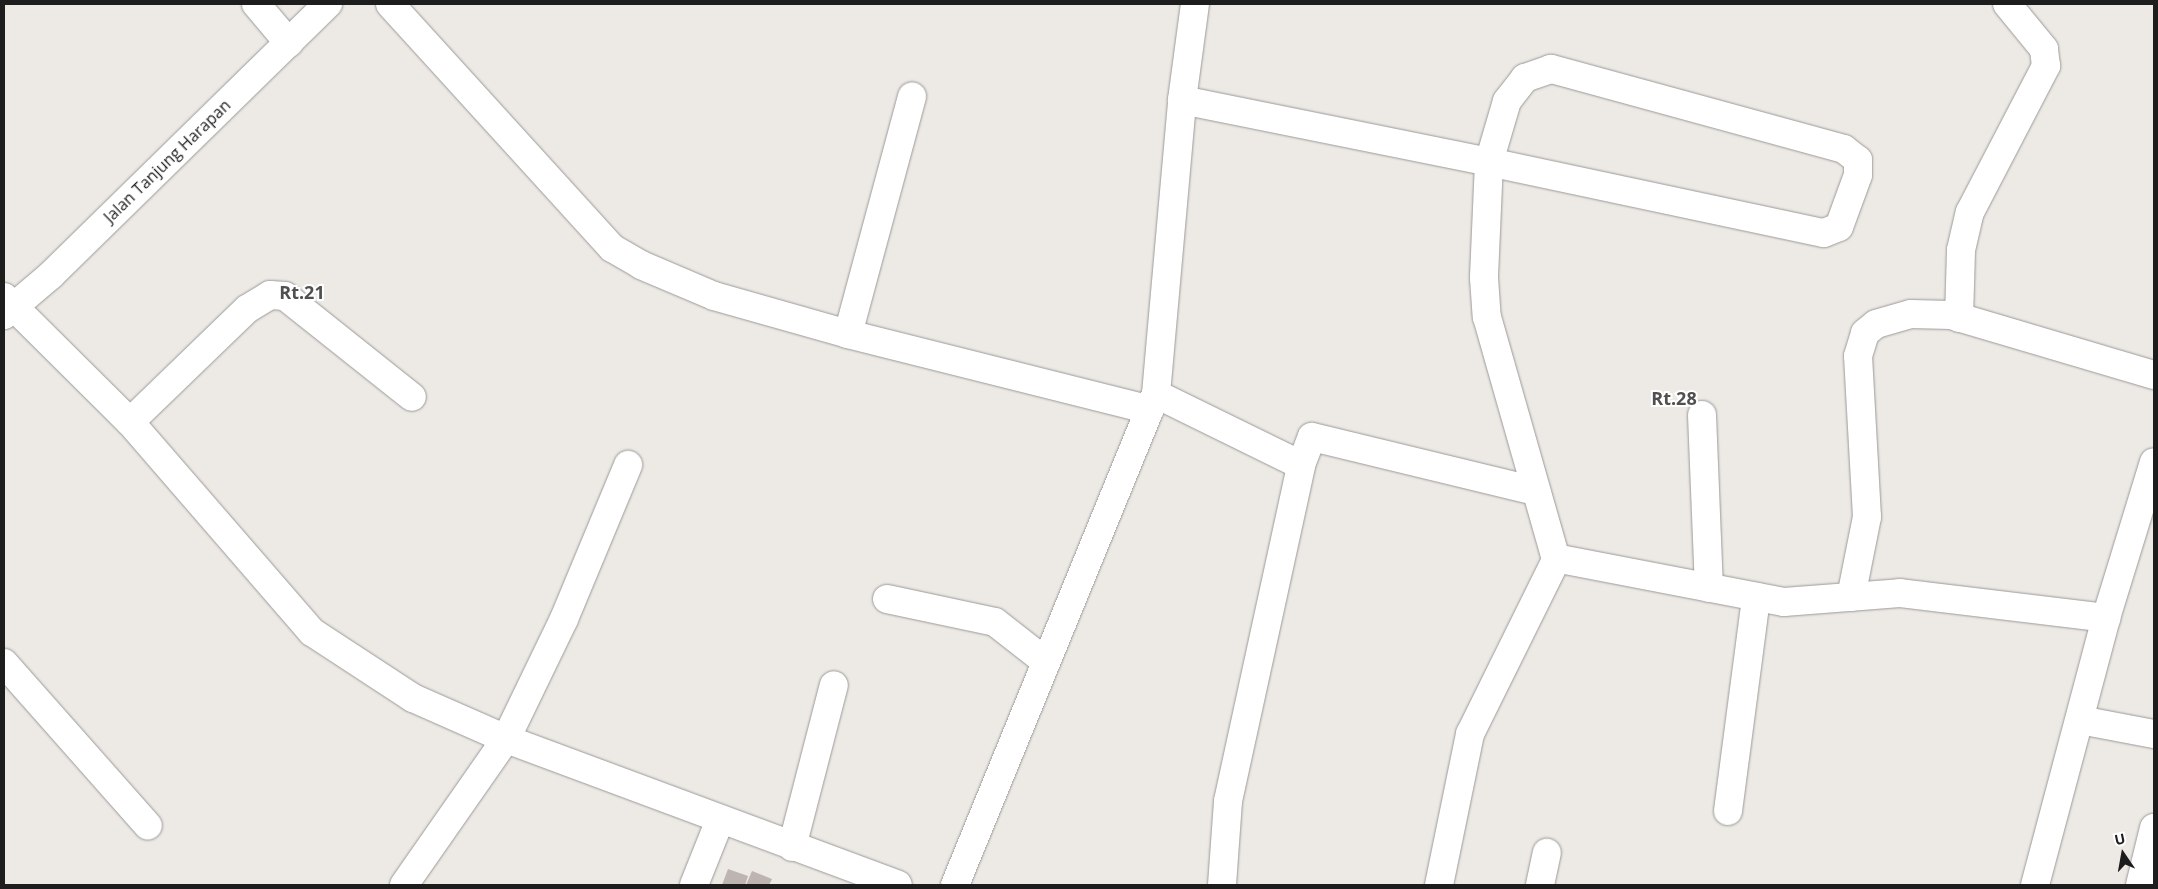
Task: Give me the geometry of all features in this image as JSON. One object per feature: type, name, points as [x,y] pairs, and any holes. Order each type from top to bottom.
[{"type":"street","points":[[256,4],[289,43]]},
{"type":"street","name":"Jalan Tanjung Harapan","points":[[7,306],[289,43],[328,4]]},
{"type":"street","points":[[390,4],[612,248],[714,296],[848,334],[1153,402],[1301,465]]},
{"type":"street","points":[[955,885],[1153,402],[1182,100],[1195,4]]},
{"type":"street","points":[[1959,318],[1961,250],[1970,212],[2046,66],[2044,49],[2007,4]]},
{"type":"street","points":[[1182,100],[1489,162],[1824,233],[1839,227],[1859,166],[1844,149],[1551,69],[1531,74],[1516,88],[1489,162],[1484,278],[1487,316],[1555,558],[1470,734],[1440,885]]},
{"type":"street","points":[[848,334],[912,96]]},
{"type":"street","points":[[130,422],[247,309],[270,295],[284,296],[412,397]]},
{"type":"street","points":[[7,306],[130,422],[312,632],[413,698],[506,738],[720,820],[898,885]]},
{"type":"street","points":[[1850,597],[1867,517],[1861,343],[1876,324],[1892,317],[1959,318],[2154,375]]},
{"type":"street","points":[[1702,415],[1709,588]]},
{"type":"street","points":[[1222,885],[1228,801],[1301,465],[1312,437],[1536,491]]},
{"type":"street","points":[[2035,885],[2106,618],[2154,462]]},
{"type":"street","points":[[404,885],[506,738],[564,619],[628,466]]},
{"type":"street","points":[[1555,558],[1784,602],[1900,593],[2106,618]]},
{"type":"street","points":[[1728,811],[1756,597]]},
{"type":"street","points":[[887,599],[995,622],[1046,662]]},
{"type":"street","points":[[4,663],[148,826]]},
{"type":"street","points":[[792,847],[834,685]]},
{"type":"street","points":[[2080,720],[2154,734]]},
{"type":"street","points":[[694,885],[720,820]]},
{"type":"street","points":[[2140,885],[2154,828]]},
{"type":"street","points":[[1540,885],[1547,852]]},
{"type":"building","points":[[728,869],[748,876],[745,885],[722,885]]},
{"type":"building","points":[[752,871],[772,879],[769,885],[746,885]]},
{"type":"district","name":"Rt.21","points":[[302,292]]},
{"type":"district","name":"Rt.28","points":[[1674,398]]}]
